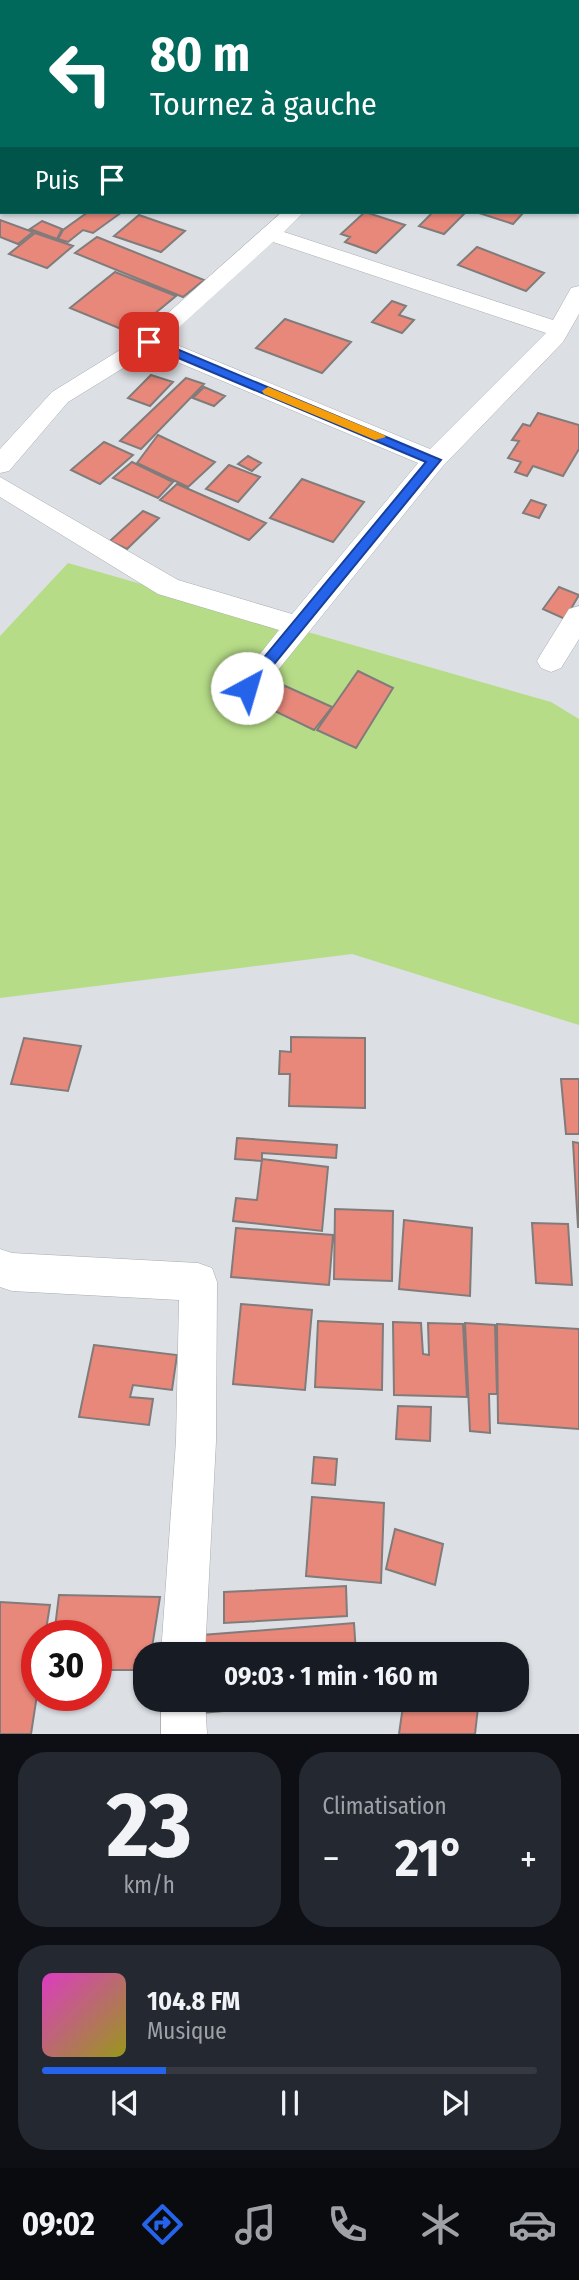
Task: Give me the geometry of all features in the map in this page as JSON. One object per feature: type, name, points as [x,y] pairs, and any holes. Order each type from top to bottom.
[{"type":"street","points":[[0,465],[60,397],[149,342],[292,214]]},
{"type":"street","points":[[269,234],[559,330]]},
{"type":"street","points":[[247,688],[434,460],[559,330],[579,293]]},
{"type":"street","points":[[149,342],[434,460]]},
{"type":"street","points":[[0,486],[167,587],[298,626]]},
{"type":"street","points":[[551,661],[579,616]]},
{"type":"street","points":[[0,1268],[12,1272],[198,1282],[196,1441],[184,1642]]},
{"type":"street","points":[[183,1712],[184,1734]]},
{"type":"green space","points":[[68,563],[551,702],[579,719],[579,1025],[352,954],[0,998],[0,636]]},
{"type":"building","points":[[85,214],[119,214],[93,233],[83,230],[68,242],[58,239],[63,230]]},
{"type":"building","points":[[363,214],[371,214],[405,225],[376,253],[345,242],[350,237],[341,234]]},
{"type":"building","points":[[431,214],[464,214],[444,234],[419,226]]},
{"type":"building","points":[[482,214],[522,214],[513,224]]},
{"type":"building","points":[[139,215],[185,231],[161,252],[114,236]]},
{"type":"building","points":[[0,220],[33,232],[18,244],[0,237]]},
{"type":"building","points":[[42,221],[62,229],[57,239],[30,229]]},
{"type":"building","points":[[35,233],[73,246],[47,268],[9,254]]},
{"type":"building","points":[[97,237],[204,280],[183,297],[75,253]]},
{"type":"building","points":[[477,247],[544,273],[526,291],[458,265]]},
{"type":"building","points":[[115,272],[176,296],[131,333],[70,308]]},
{"type":"building","points":[[392,301],[406,306],[399,315],[414,320],[402,333],[372,322]]},
{"type":"building","points":[[285,319],[351,342],[322,373],[256,348]]},
{"type":"building","points":[[151,375],[173,382],[150,406],[128,398]]},
{"type":"building","points":[[186,378],[204,384],[141,449],[120,441]]},
{"type":"building","points":[[204,387],[225,396],[214,406],[193,398]]},
{"type":"building","points":[[538,413],[579,425],[579,449],[563,476],[533,466],[527,476],[515,472],[521,462],[508,458],[519,441],[512,440],[523,424],[530,426]]},
{"type":"building","points":[[158,435],[215,462],[188,487],[137,463]]},
{"type":"building","points":[[104,442],[133,455],[100,484],[71,470]]},
{"type":"building","points":[[248,456],[261,463],[252,471],[238,464]]},
{"type":"building","points":[[132,462],[173,482],[158,498],[113,478]]},
{"type":"building","points":[[229,465],[260,477],[238,502],[206,489]]},
{"type":"building","points":[[302,479],[364,502],[333,542],[270,518]]},
{"type":"building","points":[[177,484],[266,523],[249,540],[160,500]]},
{"type":"building","points":[[531,500],[546,505],[539,518],[523,513]]},
{"type":"building","points":[[143,511],[159,518],[127,549],[110,541]]},
{"type":"building","points":[[559,587],[579,595],[565,619],[543,609]]},
{"type":"building","points":[[358,671],[393,688],[356,748],[317,730]]},
{"type":"building","points":[[274,681],[332,707],[314,730],[256,702]]},
{"type":"building","points":[[291,1037],[365,1038],[365,1108],[289,1106],[290,1074],[279,1074],[280,1051],[291,1052]]},
{"type":"building","points":[[24,1038],[81,1046],[68,1091],[11,1084]]},
{"type":"building","points":[[561,1079],[579,1079],[579,1134],[566,1134]]},
{"type":"building","points":[[237,1138],[337,1145],[336,1158],[262,1153],[262,1161],[235,1159]]},
{"type":"building","points":[[573,1142],[579,1143],[579,1227],[578,1227]]},
{"type":"building","points":[[262,1159],[328,1167],[322,1231],[233,1221],[236,1198],[257,1200]]},
{"type":"building","points":[[335,1209],[393,1211],[392,1281],[334,1279]]},
{"type":"building","points":[[404,1220],[472,1228],[470,1296],[399,1289]]},
{"type":"building","points":[[532,1223],[568,1224],[572,1285],[536,1283]]},
{"type":"building","points":[[236,1228],[333,1235],[329,1285],[231,1277]]},
{"type":"building","points":[[241,1304],[312,1310],[305,1390],[233,1384]]},
{"type":"building","points":[[318,1321],[383,1324],[382,1390],[315,1387]]},
{"type":"building","points":[[393,1322],[421,1323],[423,1354],[429,1355],[428,1323],[463,1324],[467,1397],[394,1395]]},
{"type":"building","points":[[465,1323],[495,1325],[497,1394],[489,1394],[490,1433],[470,1431]]},
{"type":"building","points":[[497,1324],[579,1329],[579,1429],[498,1423]]},
{"type":"building","points":[[94,1345],[177,1355],[172,1390],[133,1385],[130,1397],[153,1399],[149,1425],[79,1417]]},
{"type":"building","points":[[398,1406],[431,1407],[430,1441],[396,1439]]},
{"type":"building","points":[[314,1457],[337,1459],[335,1485],[312,1483]]},
{"type":"building","points":[[312,1497],[384,1503],[381,1583],[306,1576]]},
{"type":"building","points":[[395,1529],[443,1544],[435,1585],[386,1569]]},
{"type":"building","points":[[346,1586],[347,1616],[224,1623],[224,1592]]},
{"type":"building","points":[[59,1595],[160,1597],[153,1642],[133,1642],[133,1670],[112,1670],[112,1620],[56,1620]]},
{"type":"building","points":[[0,1602],[50,1605],[48,1620],[21,1620],[21,1711],[35,1711],[31,1734],[0,1734]]},
{"type":"building","points":[[354,1623],[355,1642],[202,1642],[202,1635]]},
{"type":"building","points":[[402,1712],[478,1712],[475,1734],[399,1734]]},
{"type":"slow traffic","points":[[268,391],[379,437]]},
{"type":"route","points":[[149,342],[434,460],[247,688]]}]
